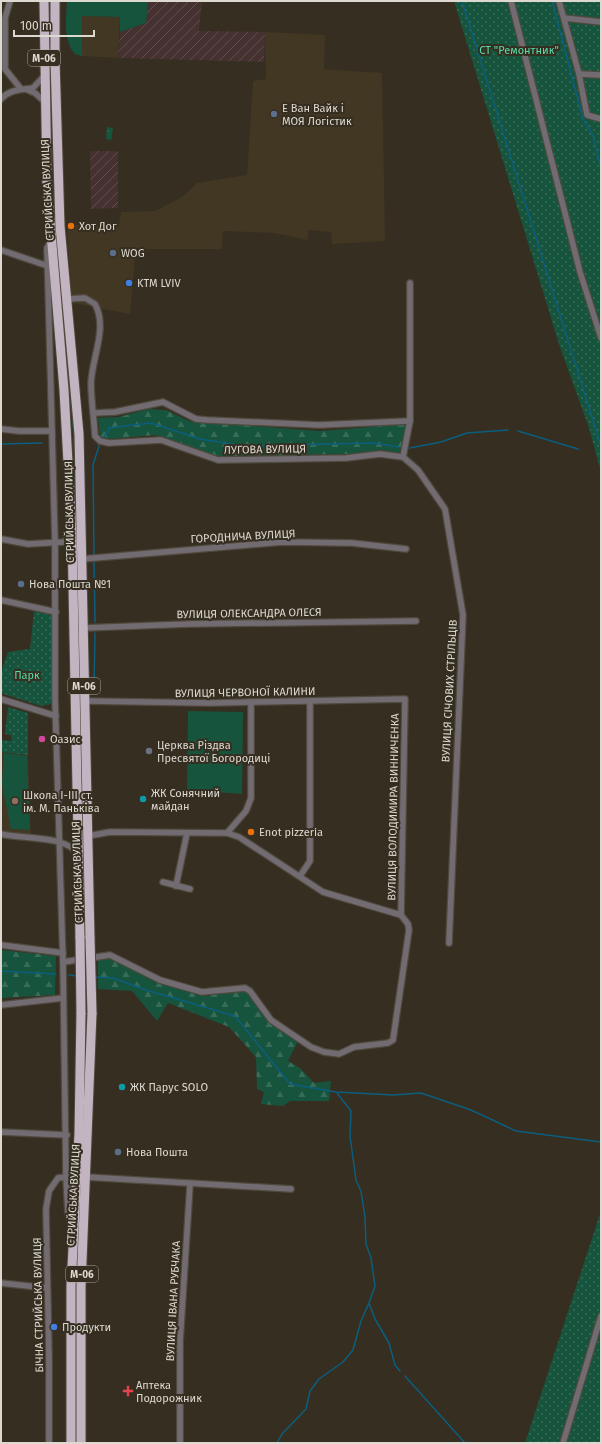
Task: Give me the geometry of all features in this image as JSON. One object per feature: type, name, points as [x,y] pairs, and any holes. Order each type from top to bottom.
[{"type":"highway","name":"СТРИЙСЬКА ВУЛИЦЯ","points":[[44,1],[47,184],[64,390],[72,535],[80,938],[81,1014],[79,1134],[73,1234],[70,1338],[71,1443]]},
{"type":"highway","name":"СТРИЙСЬКА ВУЛИЦЯ","points":[[55,1],[58,183],[66,299],[78,411],[89,558],[83,628],[92,1013],[81,1286],[81,1443]]},
{"type":"street","points":[[10,1],[5,18],[3,68],[23,89],[36,93],[45,102]]},
{"type":"street","points":[[511,1],[578,264],[601,338]]},
{"type":"street","points":[[560,1],[579,74],[587,115],[601,119]]},
{"type":"street","points":[[564,18],[601,22]]},
{"type":"street","points":[[1,99],[6,94],[33,88],[45,74]]},
{"type":"street","points":[[579,74],[601,75]]},
{"type":"street","points":[[51,241],[48,246],[48,266],[52,431],[57,542],[56,716],[67,1136],[66,1177],[68,1214],[73,1234]]},
{"type":"street","points":[[1,250],[48,266]]},
{"type":"street","points":[[403,457],[410,421],[410,282]]},
{"type":"street","name":"ЛУГОВА ВУЛИЦЯ","points":[[66,299],[85,298],[95,304],[101,320],[92,367],[91,385],[95,436],[100,441],[109,443],[160,440],[218,460],[346,458],[380,454],[403,457]]},
{"type":"street","points":[[94,413],[115,412],[163,402],[196,419],[207,420],[319,425],[410,421]]},
{"type":"street","points":[[1,429],[19,431],[52,431]]},
{"type":"street","name":"ВУЛИЦЯ СІЧОВИХ СТРІЛЬЦІВ","points":[[403,457],[418,470],[445,509],[463,615],[448,943]]},
{"type":"street","points":[[1,539],[22,544],[67,541],[72,535]]},
{"type":"street","points":[[57,542],[68,546],[72,553]]},
{"type":"street","name":"ГОРОДНИЧА ВУЛИЦЯ","points":[[89,558],[282,542],[352,543],[406,549]]},
{"type":"street","points":[[1,600],[56,612]]},
{"type":"street","name":"ВУЛИЦЯ ОЛЕКСАНДРА ОЛЕСЯ","points":[[83,628],[196,624],[416,621]]},
{"type":"street","points":[[1,699],[56,716]]},
{"type":"street","name":"ВУЛИЦЯ ЧЕРВОНОЇ КАЛИНИ","points":[[84,701],[251,702],[405,699]]},
{"type":"street","name":"ВУЛИЦЯ ВОЛОДИМИРА ВИННИЧЕНКА","points":[[401,914],[405,699]]},
{"type":"street","points":[[300,876],[310,861],[310,701]]},
{"type":"street","points":[[227,833],[246,811],[251,798],[251,702]]},
{"type":"street","points":[[63,962],[110,955],[160,980],[202,992],[245,988],[250,991],[271,1020],[311,1047],[324,1052],[339,1054],[354,1047],[388,1043],[392,1040],[409,930],[408,924],[401,914],[323,892],[239,837],[227,833],[110,832],[88,836]]},
{"type":"street","points":[[176,886],[187,833]]},
{"type":"street","points":[[1,834],[60,841],[70,845],[78,855]]},
{"type":"street","points":[[70,845],[76,841],[78,834]]},
{"type":"street","points":[[164,882],[190,889]]},
{"type":"street","points":[[1,945],[62,953]]},
{"type":"street","points":[[1,1005],[63,998]]},
{"type":"street","points":[[1,1132],[67,1136]]},
{"type":"street","name":"БІЧНА СТРИЙСЬКА ВУЛИЦЯ","points":[[49,1443],[46,1201],[49,1191],[58,1178],[66,1177]]},
{"type":"street","points":[[86,1177],[190,1185],[291,1189]]},
{"type":"street","name":"ВУЛИЦЯ ІВАНА РУБЧАКА","points":[[180,1443],[180,1342],[190,1185]]},
{"type":"street","points":[[1,1283],[47,1288]]},
{"type":"street","points":[[563,1443],[601,1316]]},
{"type":"shaded area","points":[[148,1],[202,1],[199,31],[265,32],[264,62],[118,58],[120,32],[146,23]]},
{"type":"shaded area","points":[[82,16],[120,17],[118,58],[82,56]]},
{"type":"shaded area","points":[[265,32],[325,35],[324,69],[382,73],[385,241],[332,244],[331,232],[308,230],[308,240],[274,233],[223,231],[222,249],[136,249],[130,314],[72,303],[67,225],[119,224],[121,212],[155,211],[182,197],[197,183],[247,175],[253,81],[266,79]]},
{"type":"shaded area","points":[[90,151],[118,151],[118,208],[91,209]]},
{"type":"shaded area","name":"Школа І-ІІІ ст. ім. М. Паньківа","points":[[1,752],[28,755],[31,835],[1,831]]},
{"type":"green space","points":[[67,1],[148,1],[146,23],[120,32],[120,17],[82,16],[82,56],[75,54],[71,48],[67,36]]},
{"type":"green space","name":"СТ \"Ремонтник\"","points":[[454,1],[601,1],[601,472],[589,428],[559,344]]},
{"type":"green space","points":[[107,127],[113,128],[111,140],[106,139]]},
{"type":"green space","points":[[65,342],[68,342],[76,434],[81,685],[78,685],[73,434]]},
{"type":"green space","points":[[148,409],[166,410],[189,421],[320,431],[407,424],[400,453],[381,450],[349,454],[217,456],[155,435],[107,439],[100,436],[98,418],[119,417]]},
{"type":"green space","name":"Парк","points":[[34,611],[51,615],[52,698],[51,704],[41,706],[1,693],[1,672],[8,652],[30,649]]},
{"type":"green space","points":[[78,689],[80,689],[86,937],[84,937]]},
{"type":"green space","points":[[8,707],[28,713],[28,755],[1,752],[2,740],[12,741],[11,735],[5,734]]},
{"type":"green space","points":[[188,711],[243,712],[242,794],[187,790]]},
{"type":"green space","name":"Школа І-ІІІ ст. ім. М. Паньківа","points":[[4,753],[27,756],[30,830],[11,829],[2,784]]},
{"type":"green space","points":[[1,950],[56,956],[55,995],[1,998]]},
{"type":"green space","points":[[111,956],[149,979],[205,996],[238,990],[248,992],[267,1019],[298,1041],[288,1061],[300,1068],[314,1083],[331,1081],[329,1101],[290,1101],[283,1106],[261,1104],[264,1092],[257,1089],[256,1057],[229,1027],[168,1003],[157,1021],[132,991],[98,989],[98,959]]},
{"type":"green space","points":[[601,1211],[601,1443],[525,1443]]},
{"type":"green space","points":[[74,1287],[77,1287],[77,1443],[74,1443]]},
{"type":"waterway","points":[[462,1],[601,446]]},
{"type":"waterway","points":[[552,1],[583,119],[593,136],[601,168]]},
{"type":"waterway","points":[[108,428],[151,423],[200,439],[244,446],[374,443],[399,447]]},
{"type":"waterway","points":[[102,440],[110,428]]},
{"type":"waterway","points":[[410,448],[441,442],[467,433],[508,430]]},
{"type":"waterway","points":[[518,431],[578,449]]},
{"type":"waterway","points":[[1,444],[42,443]]},
{"type":"waterway","points":[[94,556],[93,465],[100,443]]},
{"type":"waterway","points":[[94,560],[95,622]]},
{"type":"waterway","points":[[94,688],[95,633]]},
{"type":"waterway","points":[[1,971],[56,974]]},
{"type":"waterway","points":[[69,975],[77,976]]},
{"type":"waterway","points":[[95,977],[113,978],[146,990],[235,1016],[290,1084],[336,1092],[393,1095],[421,1093],[471,1110],[516,1131],[601,1142]]},
{"type":"waterway","points":[[337,1093],[351,1111],[350,1136],[356,1180],[361,1191],[365,1217],[366,1244],[371,1258],[375,1286],[369,1303],[375,1319],[389,1343],[395,1365],[400,1371]]},
{"type":"waterway","points":[[277,1443],[282,1434],[306,1409],[310,1391],[319,1379],[343,1362],[353,1350],[361,1321],[369,1303]]},
{"type":"waterway","points":[[405,1376],[465,1443]]},
{"type":"place","name":"Е Ван Вайк і МОЯ Логістик","points":[[274,114]]},
{"type":"place","name":"Хот Дог","points":[[71,226]]},
{"type":"place","name":"WOG","points":[[113,253]]},
{"type":"place","name":"KTM LVIV","points":[[129,283]]},
{"type":"place","name":"Нова Пошта №1","points":[[21,584]]},
{"type":"place","name":"Оазис","points":[[42,739]]},
{"type":"place","name":"Церква Різдва Пресвятої Богородиці","points":[[149,751]]},
{"type":"place","name":"ЖК Сонячний майдан","points":[[143,799]]},
{"type":"place","name":"Школа І-ІІІ ст. ім. М. Паньківа","points":[[15,801]]},
{"type":"place","name":"Enot pizzeria","points":[[251,832]]},
{"type":"place","name":"ЖК Парус SOLO","points":[[122,1087]]},
{"type":"place","name":"Нова Пошта","points":[[118,1152]]},
{"type":"place","name":"Продукти","points":[[54,1327]]},
{"type":"place","name":"Аптека Подорожник","points":[[128,1391]]}]
